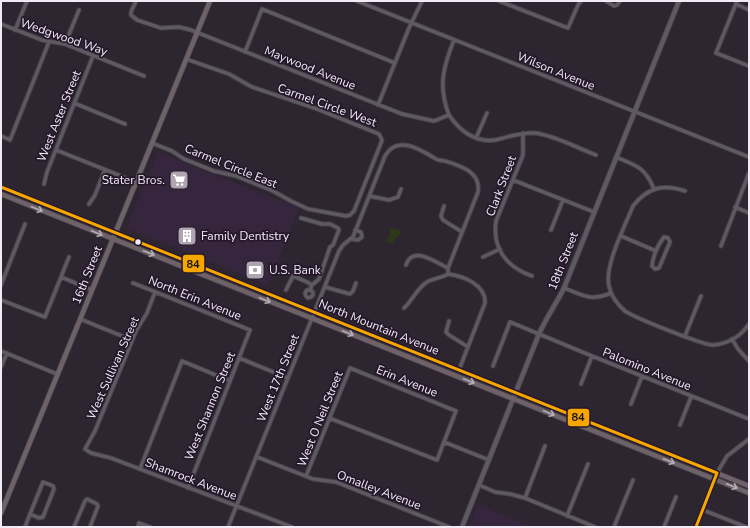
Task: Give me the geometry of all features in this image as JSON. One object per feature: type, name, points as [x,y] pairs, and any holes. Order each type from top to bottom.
[{"type":"main road","name":"16th Street","points":[[1,513],[210,1]]},
{"type":"main road","name":"18th Street","points":[[462,527],[539,334],[545,320],[556,304],[564,288],[679,1]]},
{"type":"main road","name":"North Mountain Avenue","points":[[1,187],[749,486]]},
{"type":"main road","name":"North Mountain Avenue","points":[[1,194],[749,493]]},
{"type":"main road","points":[[218,280],[221,274]]},
{"type":"main road","points":[[696,527],[718,473]]},
{"type":"street","points":[[15,30],[27,1]]},
{"type":"street","name":"Maywood Avenue","points":[[136,1],[131,15],[137,20],[161,28],[179,27],[197,33],[402,114],[426,120],[438,120],[449,115]]},
{"type":"street","name":"Wilson Avenue","points":[[357,1],[749,157]]},
{"type":"street","points":[[378,105],[422,1]]},
{"type":"street","points":[[499,1],[568,28],[581,1]]},
{"type":"street","points":[[606,1],[614,6],[620,1]]},
{"type":"street","points":[[749,10],[736,3],[716,53],[749,66]]},
{"type":"street","points":[[245,52],[262,9],[395,63]]},
{"type":"street","points":[[65,44],[79,10]]},
{"type":"street","name":"Wedgwood Way","points":[[1,24],[49,42],[65,44],[144,76]]},
{"type":"street","points":[[454,40],[446,64],[442,83],[443,96],[449,115],[460,130],[476,138],[494,140],[523,133],[544,134],[596,155]]},
{"type":"street","points":[[1,136],[10,140],[49,42]]},
{"type":"street","name":"West Aster Street","points":[[44,184],[47,172],[94,56]]},
{"type":"street","name":"Carmel Circle West","points":[[186,59],[228,74],[252,87],[317,109],[379,134],[382,140],[381,143],[354,211],[350,215]]},
{"type":"street","points":[[74,103],[125,124]]},
{"type":"street","points":[[476,138],[487,113]]},
{"type":"street","name":"Clark Street","points":[[523,133],[523,155],[496,221],[495,232],[504,258],[522,272],[532,276]]},
{"type":"street","name":"Carmel Circle East","points":[[152,143],[172,151],[184,159],[214,171],[236,176],[271,190],[308,209],[346,216],[350,215]]},
{"type":"street","name":"West 17th Street","points":[[228,527],[339,251],[353,237],[385,156],[393,146],[403,144],[437,159],[470,171],[475,175],[478,182],[478,192],[462,232]]},
{"type":"street","points":[[56,150],[136,182]]},
{"type":"street","points":[[616,157],[644,170],[654,189]]},
{"type":"street","points":[[89,204],[95,195],[105,170]]},
{"type":"street","points":[[721,246],[749,173]]},
{"type":"street","points":[[513,180],[594,212]]},
{"type":"street","points":[[685,191],[673,187],[654,189],[639,198],[633,206],[608,272],[611,293],[620,305],[633,315],[708,344],[721,344],[732,339],[746,329],[749,324]]},
{"type":"street","points":[[369,196],[393,200],[398,197],[401,189]]},
{"type":"street","points":[[551,230],[563,200]]},
{"type":"street","points":[[444,206],[441,216],[444,220],[462,232],[448,268],[448,274]]},
{"type":"street","points":[[736,207],[749,213]]},
{"type":"street","points":[[301,218],[322,224],[330,224],[339,230],[323,264],[322,273],[319,279],[312,285],[310,290],[307,290],[305,294],[308,298],[312,296],[320,300]]},
{"type":"street","points":[[1,284],[25,224]]},
{"type":"street","name":"West 17th Street","points":[[350,239],[358,240],[362,238],[361,232],[355,230]]},
{"type":"street","points":[[621,236],[656,251]]},
{"type":"street","points":[[664,237],[668,238],[670,242],[659,268],[657,269],[652,266],[656,251],[662,239],[664,237]]},
{"type":"street","points":[[483,257],[500,249]]},
{"type":"street","points":[[406,265],[412,256],[419,255],[448,268]]},
{"type":"street","points":[[1,300],[45,317],[69,257]]},
{"type":"street","points":[[404,308],[423,285],[435,278],[448,274],[474,284],[483,291],[485,303],[459,370]]},
{"type":"street","points":[[286,290],[293,276],[312,285]]},
{"type":"street","points":[[61,277],[92,290]]},
{"type":"street","name":"North Erin Avenue","points":[[133,283],[250,330]]},
{"type":"street","points":[[325,287],[350,294],[356,283]]},
{"type":"street","points":[[564,288],[589,298],[595,298],[611,293]]},
{"type":"street","points":[[310,290],[313,292],[312,296]]},
{"type":"street","name":"West Sullivan Street","points":[[85,449],[95,430],[132,340],[147,313],[155,292]]},
{"type":"street","points":[[685,336],[701,296]]},
{"type":"street","points":[[80,319],[132,340]]},
{"type":"street","points":[[449,321],[446,332],[468,347]]},
{"type":"street","name":"Palomino Avenue","points":[[493,366],[510,322],[691,397],[749,419]]},
{"type":"street","name":"West Shannon Street","points":[[188,488],[250,330]]},
{"type":"street","points":[[732,339],[738,349],[749,361]]},
{"type":"street","points":[[1,351],[58,374]]},
{"type":"street","points":[[1,367],[7,353]]},
{"type":"street","points":[[581,384],[592,356]]},
{"type":"street","points":[[239,358],[288,378]]},
{"type":"street","points":[[140,469],[182,361],[230,381]]},
{"type":"street","name":"Erin Avenue","points":[[350,368],[456,411],[444,442]]},
{"type":"street","name":"West O Neil Street","points":[[306,476],[350,368]]},
{"type":"street","points":[[631,404],[642,376]]},
{"type":"street","points":[[680,425],[691,397]]},
{"type":"street","points":[[330,418],[437,460],[444,442],[489,460]]},
{"type":"street","points":[[718,473],[727,456],[749,440]]},
{"type":"street","points":[[525,498],[545,446]]},
{"type":"street","name":"Shamrock Avenue","points":[[85,449],[91,453],[111,458],[292,527]]},
{"type":"street","name":"Omalley Avenue","points":[[257,457],[313,479],[336,482],[448,527]]},
{"type":"street","points":[[567,516],[588,464]]},
{"type":"street","points":[[614,527],[633,480]]},
{"type":"street","points":[[25,527],[30,514],[43,482],[53,486],[54,489],[43,517],[39,518],[30,514]]},
{"type":"street","points":[[479,486],[495,492],[525,498],[595,527]]},
{"type":"street","points":[[664,527],[676,497]]},
{"type":"street","points":[[74,527],[87,499],[98,506],[90,527]]},
{"type":"street","points":[[703,510],[746,527]]},
{"type":"street","points":[[138,527],[139,523],[150,527]]},
{"type":"shaded area","points":[[158,152],[299,208],[268,285],[126,229]]},
{"type":"shaded area","points":[[478,505],[532,527],[469,527]]},
{"type":"green space","points":[[390,227],[402,231],[392,244],[387,242]]},
{"type":"transit line","name":"84","points":[[1,187],[717,473],[696,527]]},
{"type":"place","name":"Stater Bros.","points":[[179,180]]},
{"type":"place","name":"Family Dentistry","points":[[187,236]]},
{"type":"place","name":"U.S. Bank","points":[[255,270]]}]
